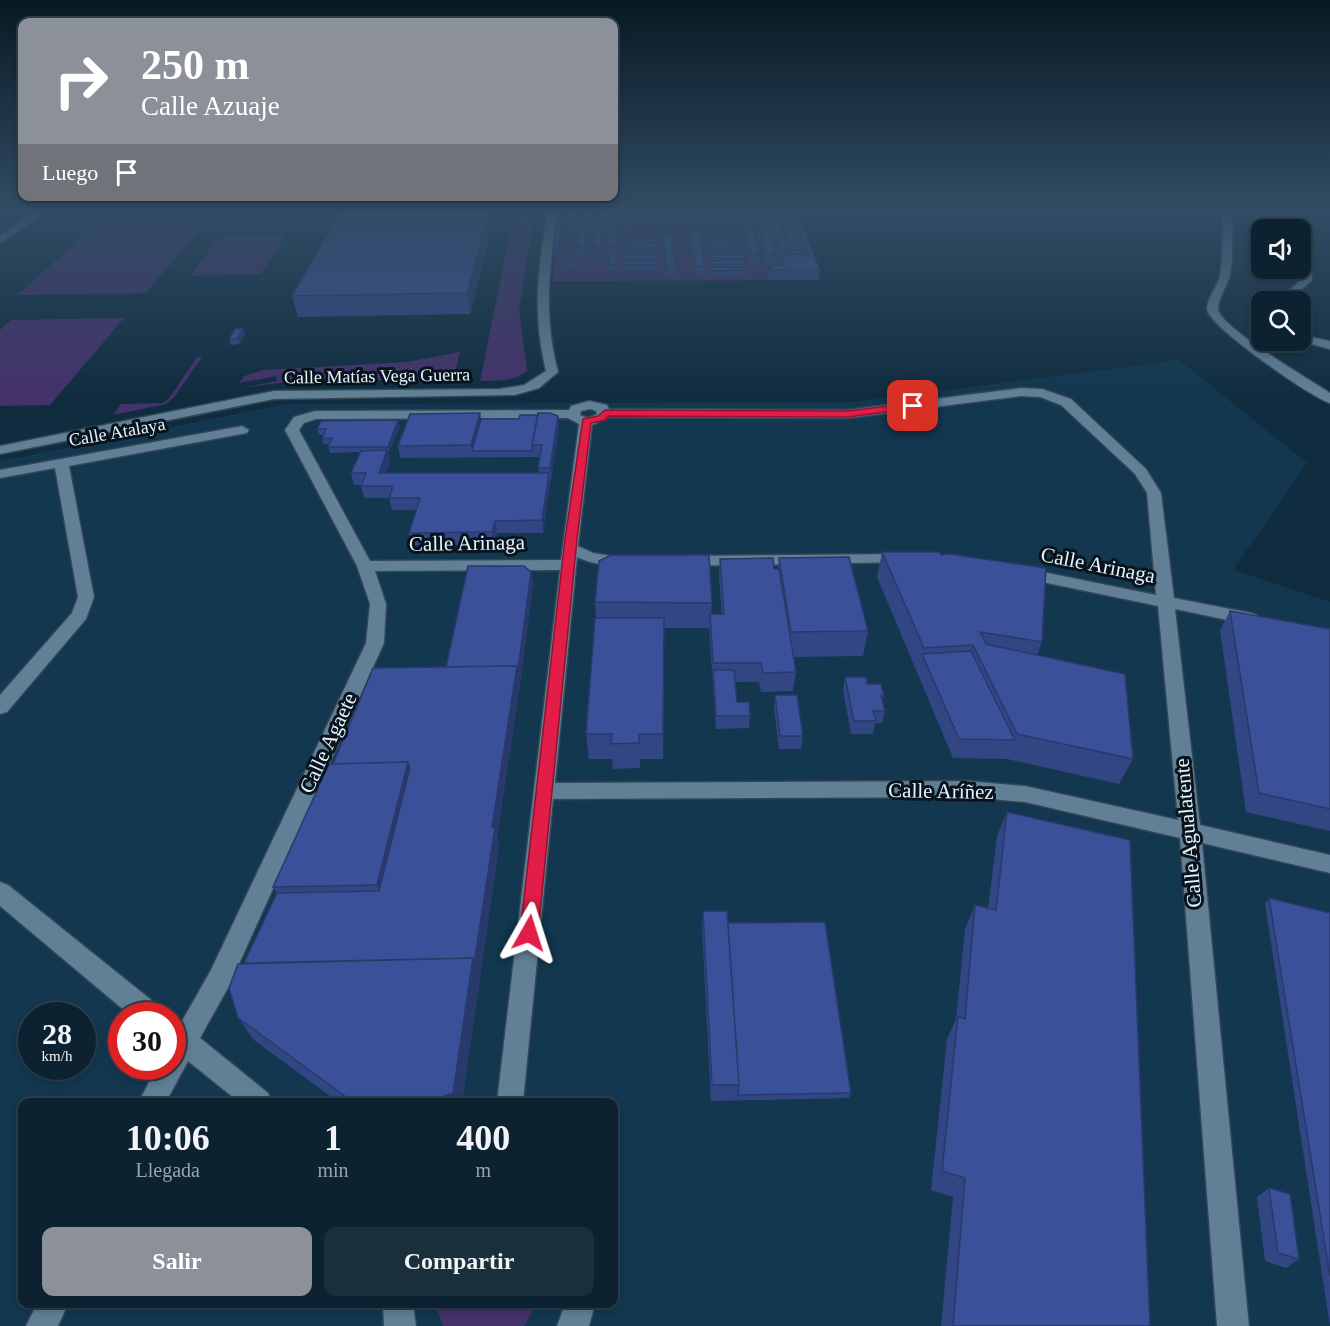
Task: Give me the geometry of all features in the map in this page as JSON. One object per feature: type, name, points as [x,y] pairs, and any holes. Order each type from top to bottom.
[{"type":"street","name":"Calle Matías Vega Guerra","points":[[0,450],[299,393],[500,393],[526,390],[543,382],[552,372],[543,337],[540,312],[544,272]]},
{"type":"street","points":[[1225,272],[1224,283],[1213,304],[1213,314],[1222,326],[1330,399]]},
{"type":"street","points":[[1294,291],[1307,279]]},
{"type":"street","points":[[1311,341],[1330,345]]},
{"type":"street","name":"Calle Agualatente","points":[[579,418],[602,418],[605,413],[848,414],[1020,392],[1042,393],[1066,402],[1141,472],[1154,493],[1190,831],[1233,1326]]},
{"type":"street","name":"Calle Agaete","points":[[186,1033],[220,978],[375,643],[378,604],[365,566],[292,430],[299,420],[315,415],[579,418]]},
{"type":"street","points":[[510,1098],[570,556],[579,418]]},
{"type":"street","name":"Calle Atalaya","points":[[0,474],[242,430]]},
{"type":"street","points":[[0,707],[80,615],[86,597],[61,462]]},
{"type":"street","name":"Calle Arinaga","points":[[365,566],[570,556],[614,562],[638,562]]},
{"type":"street","points":[[673,561],[920,559]]},
{"type":"street","name":"Calle Arinaga","points":[[1005,570],[1264,621]]},
{"type":"street","name":"Calle Aríñez","points":[[544,791],[968,789],[1025,794],[1330,864]]},
{"type":"street","points":[[0,892],[134,1002]]},
{"type":"street","points":[[186,1058],[252,1098]]},
{"type":"street","name":"Calle Agaete","points":[[154,1098],[162,1080]]},
{"type":"street","points":[[42,1326],[51,1308]]},
{"type":"street","points":[[399,1308],[400,1326]]},
{"type":"street","points":[[573,1326],[579,1308]]},
{"type":"shaded area","points":[[43,272],[164,272],[146,293],[18,295]]},
{"type":"shaded area","points":[[193,272],[262,272],[261,274],[190,276]]},
{"type":"shaded area","points":[[502,272],[525,272],[519,310],[527,370],[511,379],[480,381]]},
{"type":"shaded area","points":[[553,272],[816,272],[819,280],[552,281]]},
{"type":"shaded area","points":[[124,318],[50,405],[0,406],[0,330],[11,320]]},
{"type":"shaded area","points":[[460,352],[453,380],[303,380],[241,388],[277,381],[276,376],[239,383],[244,376],[263,370],[407,362]]},
{"type":"shaded area","points":[[197,357],[202,357],[175,396],[166,404],[113,415],[121,404],[163,403],[170,397]]},
{"type":"shaded area","points":[[1179,360],[1307,463],[1233,570],[1330,602],[1330,1326],[0,1326],[0,461],[287,404],[854,402]]},
{"type":"shaded area","points":[[436,1308],[535,1308],[524,1326],[443,1326]]},
{"type":"building","points":[[306,272],[473,272],[467,293],[292,296]]},
{"type":"building","points":[[235,329],[243,329],[237,339],[229,339]]},
{"type":"building","points":[[480,413],[471,445],[398,446],[410,414]]},
{"type":"building","points":[[538,413],[558,416],[550,468],[538,468],[542,445],[532,445]]},
{"type":"building","points":[[520,415],[538,415],[532,451],[472,451],[481,419],[519,419]]},
{"type":"building","points":[[398,420],[388,447],[328,447],[332,438],[322,439],[326,429],[317,429],[321,421]]},
{"type":"building","points":[[387,450],[379,473],[549,473],[542,520],[495,521],[492,532],[409,533],[420,498],[389,498],[393,486],[361,486],[366,473],[351,473],[361,451]]},
{"type":"building","points":[[882,552],[939,552],[941,555],[950,554],[1046,568],[1042,642],[980,632],[986,644],[1125,674],[1133,759],[1017,734],[973,645],[924,648]]},
{"type":"building","points":[[611,555],[709,555],[712,603],[595,602],[599,561]]},
{"type":"building","points":[[849,557],[868,631],[791,632],[779,558]]},
{"type":"building","points":[[773,558],[774,569],[779,569],[796,672],[763,673],[761,663],[713,663],[710,614],[724,614],[720,559]]},
{"type":"building","points":[[468,566],[524,566],[531,572],[518,670],[517,666],[446,667]]},
{"type":"building","points":[[1230,611],[1330,629],[1330,809],[1259,793]]},
{"type":"building","points":[[595,618],[664,618],[663,734],[639,734],[639,743],[611,744],[612,734],[586,734]]},
{"type":"building","points":[[971,651],[1015,740],[959,739],[922,654]]},
{"type":"building","points":[[517,666],[474,964],[473,958],[244,963],[277,893],[379,891],[410,768],[408,762],[333,764],[373,668]]},
{"type":"building","points":[[713,670],[734,670],[737,702],[749,702],[750,716],[716,716]]},
{"type":"building","points":[[845,677],[866,677],[867,684],[881,684],[885,711],[873,711],[876,721],[854,721]]},
{"type":"building","points":[[775,695],[797,695],[803,736],[780,736]]},
{"type":"building","points":[[408,762],[377,885],[273,887],[329,764]]},
{"type":"building","points":[[1007,812],[1130,840],[1150,1326],[953,1326],[965,1178],[942,1171],[958,1016],[965,1019],[975,905],[996,910]]},
{"type":"building","points":[[1269,898],[1330,913],[1330,1276]]},
{"type":"building","points":[[703,911],[727,911],[739,1085],[712,1085]]},
{"type":"building","points":[[825,922],[851,1093],[738,1095],[728,923]]},
{"type":"building","points":[[473,958],[453,1093],[439,1098],[348,1098],[238,1018],[229,988],[238,964]]},
{"type":"building","points":[[1269,1188],[1290,1194],[1299,1259],[1278,1253]]},
{"type":"route","points":[[529,933],[571,539],[586,422],[602,418],[605,413],[848,414],[913,406]]}]
